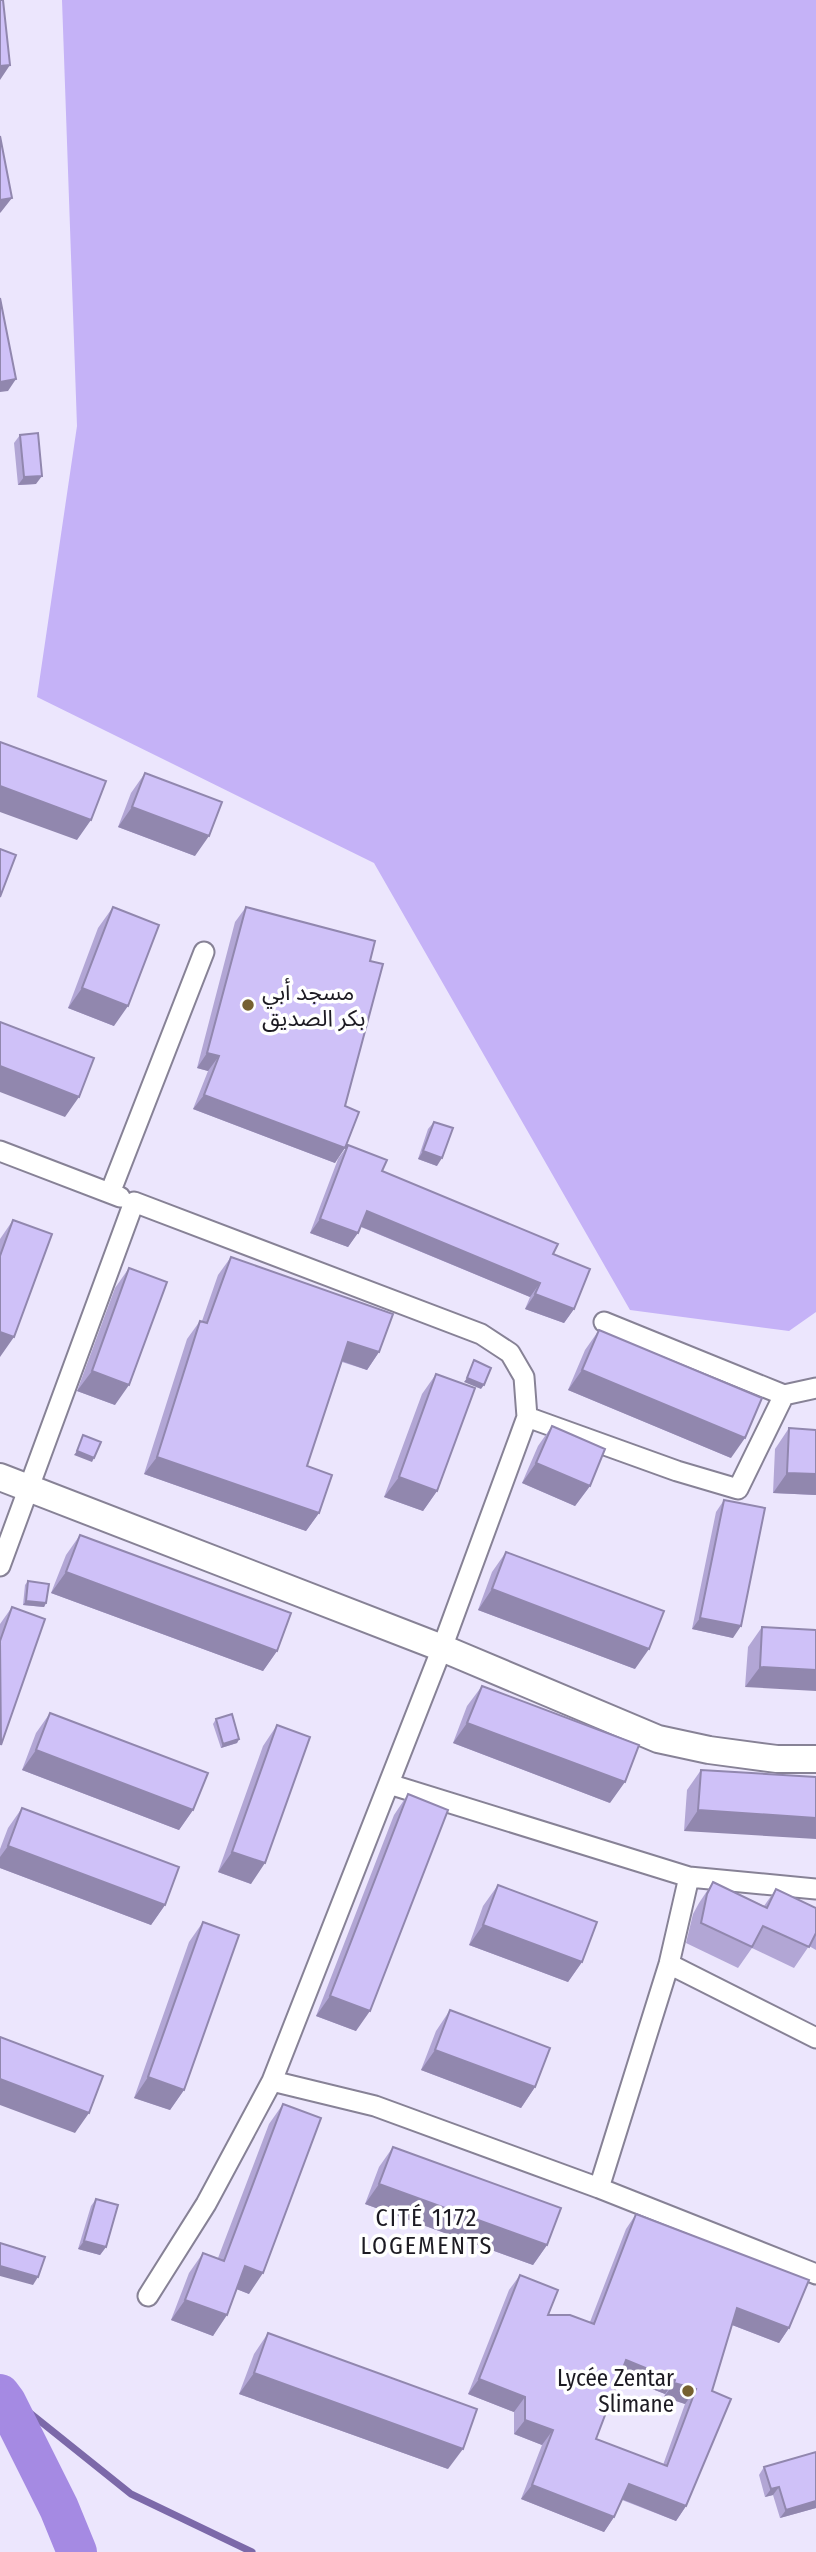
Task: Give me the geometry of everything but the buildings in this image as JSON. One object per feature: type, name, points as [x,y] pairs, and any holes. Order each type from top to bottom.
[{"type":"main road","points":[[0,1476],[442,1647],[658,1739],[709,1750],[777,1759],[816,1759]]},
{"type":"street","points":[[110,1193],[204,952]]},
{"type":"street","points":[[0,1152],[481,1334],[510,1353],[524,1377],[527,1417],[442,1647],[272,2081],[206,2204],[148,2296]]},
{"type":"street","points":[[0,1566],[134,1202]]},
{"type":"street","points":[[604,1322],[784,1395],[816,1388]]},
{"type":"street","points":[[527,1417],[677,1471],[738,1489],[784,1395]]},
{"type":"street","points":[[389,1784],[689,1877],[816,1889]]},
{"type":"street","points":[[599,2188],[669,1964],[689,1877]]},
{"type":"street","points":[[669,1964],[816,2038]]},
{"type":"street","points":[[272,2081],[375,2106],[599,2188],[816,2274]]},
{"type":"shaded area","points":[[62,0],[816,0],[816,1312],[789,1331],[630,1310],[374,863],[37,697],[77,426]]},
{"type":"waterway","points":[[0,2389],[131,2494],[252,2552]]},
{"type":"waterway","points":[[0,2394],[59,2508],[77,2552]]},
{"type":"place","name":"مسجد أبي بكر الصديق","points":[[248,1005]]},
{"type":"place","name":"Lycée Zentar Slimane","points":[[688,2391]]},
{"type":"district","name":"CITÉ 1172 LOGEMENTS","points":[[427,2232]]}]
